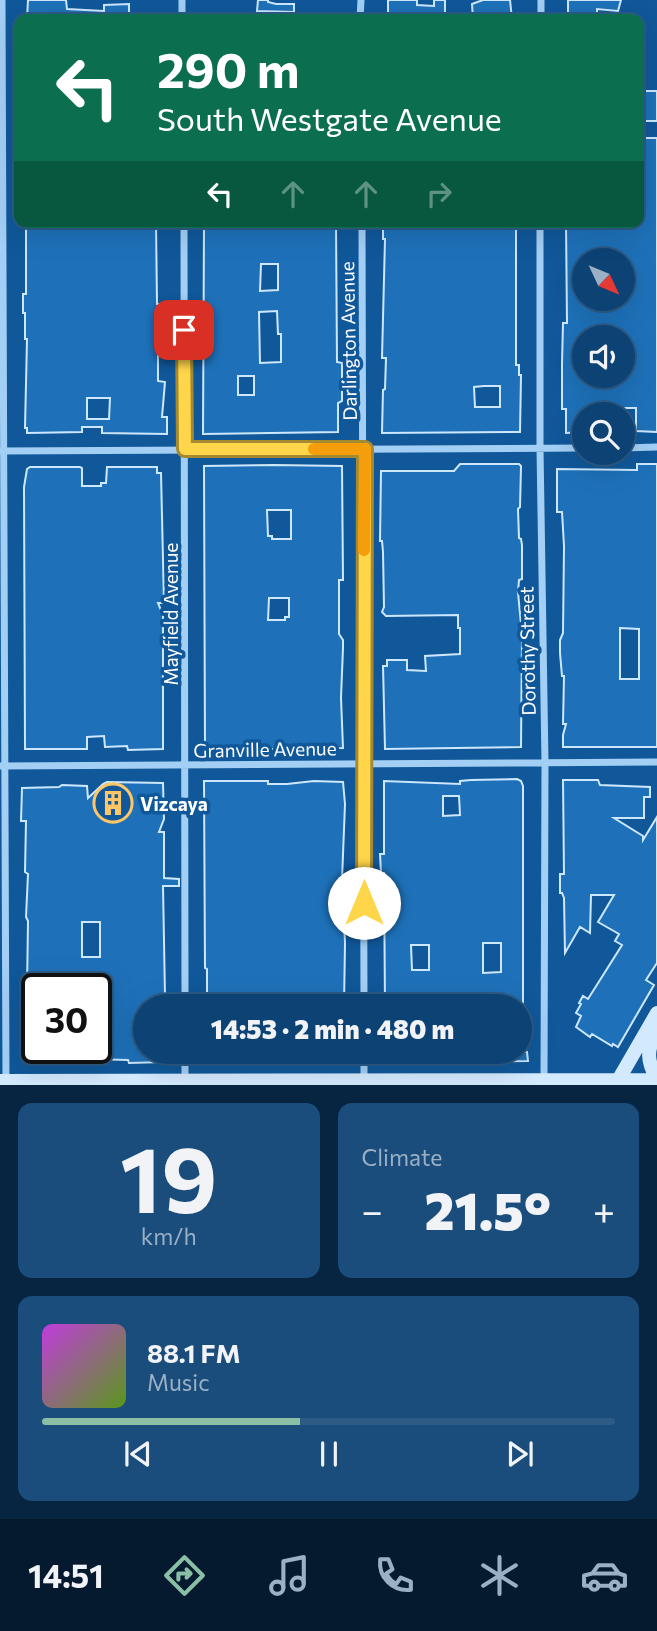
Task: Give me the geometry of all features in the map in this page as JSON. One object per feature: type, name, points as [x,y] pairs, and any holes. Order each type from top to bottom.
[{"type":"street","points":[[2,0],[4,1082],[364,1083],[544,1079],[618,1083],[657,1080]]},
{"type":"street","name":"Mayfield Avenue","points":[[184,228],[185,994]]},
{"type":"street","name":"Darlington Avenue","points":[[362,228],[365,449],[364,994]]},
{"type":"street","name":"Dorothy Street","points":[[540,228],[545,763],[544,1079]]},
{"type":"street","points":[[635,447],[657,447]]},
{"type":"street","points":[[1,451],[572,448]]},
{"type":"street","name":"Granville Avenue","points":[[3,766],[657,762]]},
{"type":"street","points":[[618,1083],[657,1013]]},
{"type":"street","points":[[657,1031],[650,1042],[648,1056],[657,1080]]},
{"type":"street","points":[[185,1064],[185,1083]]},
{"type":"street","points":[[364,1064],[364,1083]]},
{"type":"street","points":[[654,1085],[657,1080]]},
{"type":"building","points":[[28,0],[66,0],[67,9],[104,11],[104,5],[129,4],[129,14],[27,14]]},
{"type":"building","points":[[258,0],[294,4],[294,12],[257,11]]},
{"type":"building","points":[[388,0],[417,0],[417,5],[434,6],[434,0],[445,0],[445,13],[388,14]]},
{"type":"building","points":[[483,0],[510,0],[511,14],[473,14],[472,4]]},
{"type":"building","points":[[568,0],[621,0],[618,11],[597,9],[597,14],[568,14]]},
{"type":"building","points":[[644,91],[657,91],[657,121],[644,121]]},
{"type":"building","points":[[644,138],[657,138],[657,432],[636,431],[635,402],[572,402],[572,433],[566,433],[566,409],[562,409],[563,323],[567,323],[566,228],[644,228]]},
{"type":"building","points":[[26,228],[156,228],[157,304],[162,304],[162,320],[158,321],[158,381],[165,382],[162,417],[167,417],[167,434],[102,433],[102,427],[82,427],[82,432],[27,433],[27,339],[23,294],[26,294]],"holes":[[[87,398],[110,398],[109,419],[87,419]]]},
{"type":"building","points":[[204,228],[336,228],[337,362],[342,363],[342,401],[338,403],[338,432],[203,434]],"holes":[[[261,264],[278,264],[278,290],[260,291]],[[277,311],[278,334],[281,334],[281,362],[260,363],[259,312]],[[238,376],[254,376],[254,395],[238,395]]]},
{"type":"building","points":[[383,228],[516,228],[516,365],[519,365],[521,375],[520,432],[382,433],[386,358],[382,358]],"holes":[[[500,386],[500,407],[475,407],[474,387]]]},
{"type":"building","points":[[460,464],[521,466],[518,509],[522,579],[519,580],[518,592],[522,635],[521,747],[385,749],[383,666],[387,666],[387,660],[407,660],[407,670],[426,671],[425,656],[460,654],[460,628],[458,615],[386,616],[382,612],[381,471],[454,471]]},
{"type":"building","points":[[637,464],[657,464],[657,747],[563,747],[566,724],[563,724],[564,676],[560,640],[563,633],[564,546],[562,512],[557,512],[557,469],[637,470]],"holes":[[[620,628],[639,629],[639,679],[620,679]]]},
{"type":"building","points":[[204,466],[342,466],[343,580],[339,580],[339,634],[343,640],[343,748],[205,750]],"holes":[[[267,510],[291,510],[291,539],[272,539],[272,536],[268,536]],[[269,598],[289,598],[289,617],[285,617],[285,620],[268,620]]]},
{"type":"building","points":[[80,467],[82,486],[101,486],[101,483],[106,483],[107,467],[157,467],[157,473],[161,473],[164,603],[158,603],[163,615],[163,749],[128,750],[127,746],[105,747],[104,736],[87,737],[87,749],[25,749],[24,487],[27,469]]},
{"type":"building","points":[[517,779],[523,786],[523,994],[385,994],[384,873],[381,873],[380,854],[384,854],[384,781],[460,784],[460,781]],"holes":[[[443,796],[459,796],[460,815],[443,816]],[[483,943],[501,943],[501,972],[483,973]],[[411,945],[429,945],[429,970],[412,970]]]},
{"type":"building","points":[[563,780],[598,780],[600,785],[650,787],[650,797],[644,797],[644,818],[614,818],[643,836],[643,840],[657,817],[657,963],[646,980],[654,985],[618,1047],[592,1034],[590,1037],[576,1027],[581,1016],[576,1013],[581,1004],[579,1003],[583,996],[588,999],[622,945],[615,941],[619,934],[598,922],[614,895],[591,895],[590,933],[580,927],[565,953],[564,898],[560,893],[560,874],[564,874]]},
{"type":"building","points":[[204,781],[268,781],[268,784],[343,782],[344,994],[207,994]]},
{"type":"building","points":[[107,782],[163,783],[164,819],[159,832],[164,832],[164,878],[179,879],[179,886],[163,886],[165,994],[133,994],[133,1063],[112,1060],[112,973],[27,973],[28,874],[25,872],[26,821],[21,821],[22,788],[87,786],[88,798]],"holes":[[[82,922],[100,922],[100,957],[82,957]]]},
{"type":"slow traffic","points":[[314,449],[365,449],[364,550]]},
{"type":"place","name":"Vizcaya","points":[[113,803]]},
{"type":"route","points":[[184,330],[185,449],[365,449],[364,903]]}]
